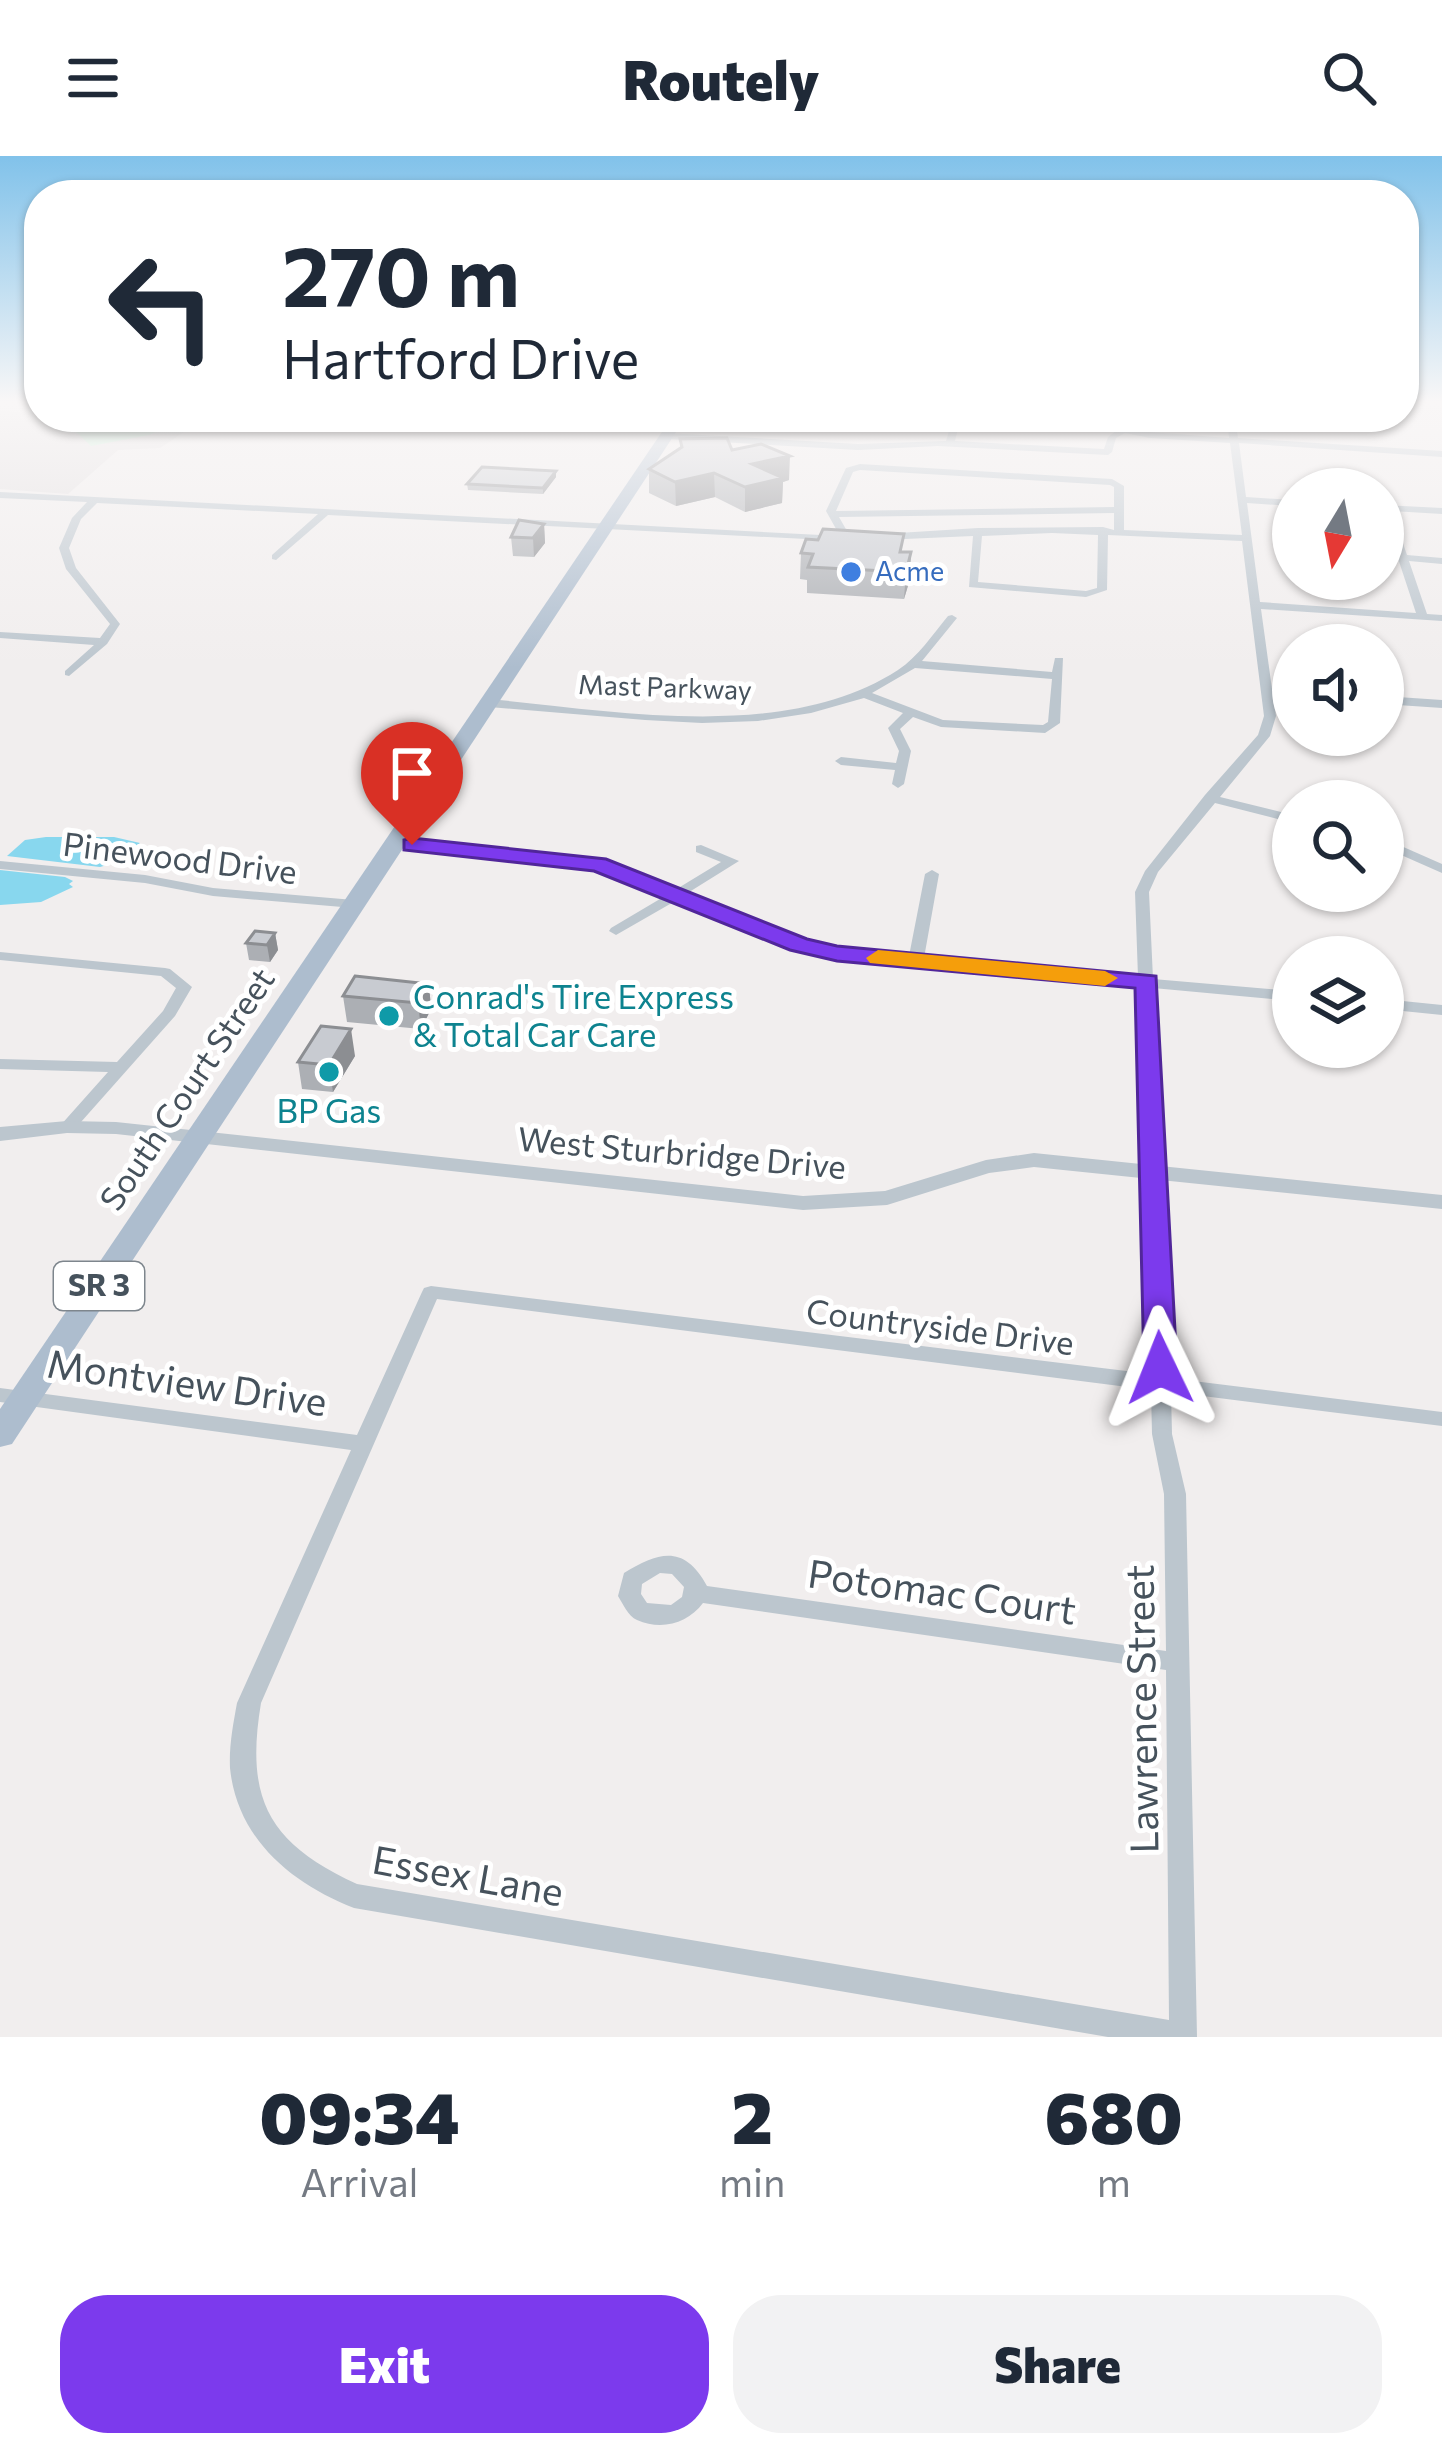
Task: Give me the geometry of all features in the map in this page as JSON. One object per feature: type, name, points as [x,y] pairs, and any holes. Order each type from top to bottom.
[{"type":"main road","name":"SR 3","points":[[395,843],[628,492]]},
{"type":"main road","name":"South Court Street","points":[[0,1435],[13,1396],[198,1137],[395,843]]},
{"type":"street","points":[[832,514],[841,492]]},
{"type":"street","points":[[1119,528],[1120,492]]},
{"type":"street","points":[[1241,492],[1268,692],[1272,692]]},
{"type":"street","points":[[0,495],[604,528],[844,535],[1119,528],[1246,538]]},
{"type":"street","points":[[69,673],[113,629],[114,618],[71,569],[64,548],[77,518],[94,500]]},
{"type":"street","points":[[1242,500],[1272,502]]},
{"type":"street","points":[[1093,509],[1096,520],[1119,528]]},
{"type":"street","points":[[1404,509],[1442,512]]},
{"type":"street","points":[[832,514],[1119,510]]},
{"type":"street","points":[[276,557],[327,511]]},
{"type":"street","points":[[832,514],[844,535]]},
{"type":"street","points":[[844,535],[854,526],[848,514]]},
{"type":"street","points":[[978,531],[974,585],[1086,594],[1102,590],[1103,530]]},
{"type":"street","points":[[1404,558],[1442,560]]},
{"type":"street","points":[[1404,561],[1422,616]]},
{"type":"street","points":[[1255,605],[1442,617]]},
{"type":"street","name":"Mast Parkway","points":[[489,704],[723,717],[800,710],[861,693],[912,664],[952,618]]},
{"type":"street","points":[[0,634],[103,642]]},
{"type":"street","points":[[861,693],[941,723],[1045,729],[1054,723],[1059,660]]},
{"type":"street","points":[[912,664],[1058,676]]},
{"type":"street","name":"Lawrence Street","points":[[1183,2037],[1174,1494],[1162,1434],[1145,881],[1264,736],[1270,716],[1268,692]]},
{"type":"street","points":[[1404,701],[1442,704]]},
{"type":"street","points":[[898,784],[905,751],[894,728],[910,713]]},
{"type":"street","points":[[841,761],[902,766]]},
{"type":"street","points":[[1210,798],[1272,814]]},
{"type":"street","points":[[395,843],[580,861],[816,950],[1272,994]]},
{"type":"street","points":[[616,931],[732,861],[701,849]]},
{"type":"street","points":[[1404,852],[1442,869]]},
{"type":"street","name":"Pinewood Drive","points":[[0,865],[354,904]]},
{"type":"street","points":[[916,961],[932,874]]},
{"type":"street","points":[[0,956],[165,972],[181,980],[184,987],[180,1000],[67,1126]]},
{"type":"street","points":[[1404,1006],[1442,1010]]},
{"type":"street","points":[[0,1064],[122,1066]]},
{"type":"street","name":"West Sturbridge Drive","points":[[0,1134],[67,1126],[198,1137],[803,1203],[887,1198],[986,1167],[1034,1160],[1442,1202]]},
{"type":"street","name":"Countryside Drive","points":[[431,1292],[1161,1378],[1442,1419]]},
{"type":"street","name":"Essex Lane","points":[[431,1292],[249,1703],[242,1730],[240,1761],[256,1819],[296,1865],[324,1884],[382,1903],[1183,2037]]},
{"type":"street","name":"Montview Drive","points":[[13,1396],[364,1444]]},
{"type":"street","name":"Potomac Court","points":[[696,1593],[1177,1662]]},
{"type":"water","points":[[114,837],[140,843],[121,861],[100,867],[7,856],[25,840]]},
{"type":"water","points":[[0,870],[65,877],[73,881],[69,884],[73,887],[41,902],[0,905]]},
{"type":"building","points":[[519,520],[544,524],[533,538],[511,537]]},
{"type":"building","points":[[823,529],[904,534],[900,552],[911,552],[906,572],[808,567],[813,554],[801,553],[806,539],[818,540]]},
{"type":"building","points":[[255,931],[275,933],[267,945],[246,943]]},
{"type":"building","points":[[355,976],[429,984],[418,1003],[343,996]]},
{"type":"building","points":[[321,1026],[351,1029],[329,1065],[298,1062]]},
{"type":"slow traffic","points":[[878,958],[1105,978]]},
{"type":"place","name":"Acme","points":[[851,572]]},
{"type":"place","name":"Conrad's Tire Express & Total Car Care","points":[[389,1016]]},
{"type":"place","name":"BP Gas","points":[[329,1072]]},
{"type":"route","points":[[412,845],[598,864],[799,945],[837,954],[1147,982],[1160,1368]]}]
